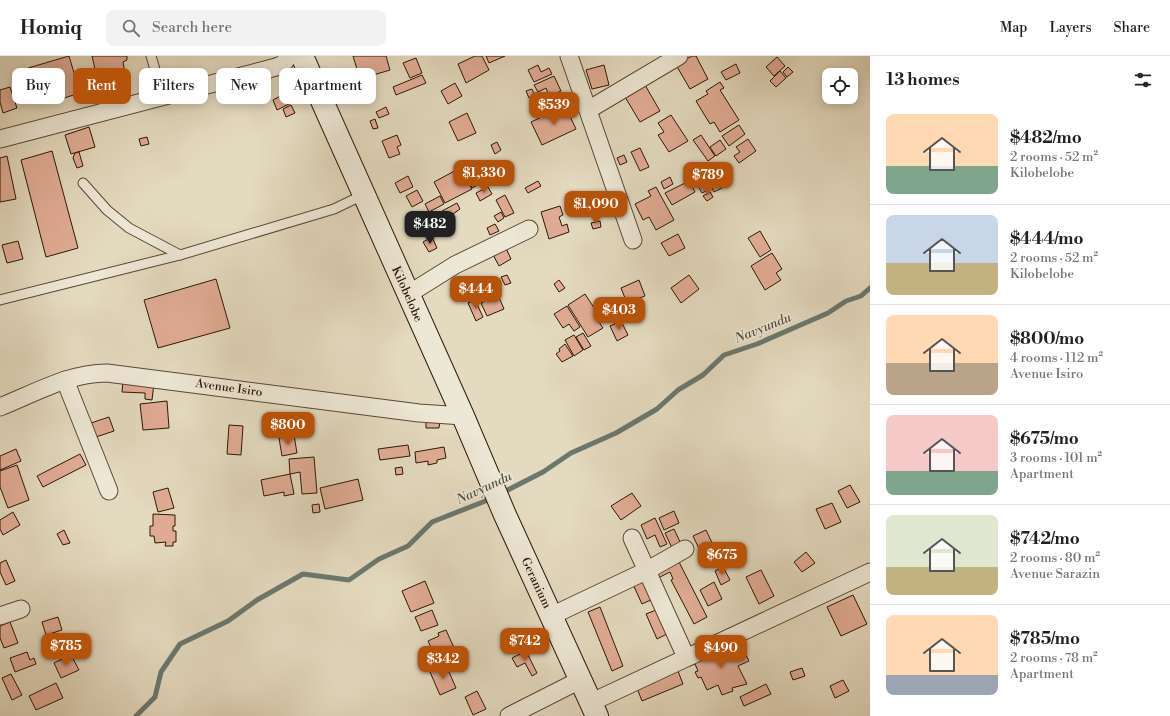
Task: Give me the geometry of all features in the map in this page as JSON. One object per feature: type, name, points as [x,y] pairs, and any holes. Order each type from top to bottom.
[{"type":"street","points":[[208,85],[283,64],[289,56]]},
{"type":"street","name":"Kilobelobe","points":[[302,56],[407,295],[463,416],[483,466]]},
{"type":"street","points":[[569,56],[633,240]]},
{"type":"street","points":[[588,110],[679,56]]},
{"type":"street","points":[[0,139],[139,103]]},
{"type":"street","points":[[407,295],[455,265],[529,229]]},
{"type":"street","name":"Avenue Isiro","points":[[0,407],[65,380],[94,373],[122,374],[418,413],[463,416]]},
{"type":"street","points":[[65,380],[109,491]]},
{"type":"street","name":"Geranium","points":[[483,466],[580,680],[595,709]]},
{"type":"street","points":[[632,538],[648,570],[686,657]]},
{"type":"street","points":[[551,616],[648,570],[686,549]]},
{"type":"street","points":[[595,709],[686,657],[870,572]]},
{"type":"street","points":[[0,616],[20,609]]},
{"type":"street","points":[[509,716],[580,680]]},
{"type":"lane","points":[[151,56],[155,68]]},
{"type":"lane","points":[[83,183],[107,210],[129,228],[180,255]]},
{"type":"lane","points":[[0,300],[180,255],[334,208],[362,194]]},
{"type":"building","points":[[69,56],[73,69],[73,95],[65,98],[65,68],[28,68]]},
{"type":"building","points":[[92,56],[127,56],[127,60],[123,62],[124,68],[95,68]]},
{"type":"building","points":[[353,56],[386,56],[390,70],[376,74],[376,68],[357,68]]},
{"type":"building","points":[[475,56],[482,56],[489,70],[466,83],[458,64]]},
{"type":"building","points":[[486,56],[505,56],[489,63]]},
{"type":"building","points":[[692,56],[696,56],[708,79],[690,89],[676,65]]},
{"type":"building","points":[[777,57],[785,66],[774,76],[766,67]]},
{"type":"building","points":[[416,58],[422,73],[410,78],[403,63]]},
{"type":"building","points":[[736,64],[740,73],[726,80],[721,72]]},
{"type":"building","points":[[538,65],[541,72],[549,68],[552,74],[534,82],[528,70]]},
{"type":"building","points":[[604,65],[609,85],[592,89],[586,70]]},
{"type":"building","points":[[788,67],[793,72],[787,77],[783,72]]},
{"type":"building","points":[[780,71],[786,78],[776,87],[770,81]]},
{"type":"building","points":[[422,75],[426,83],[396,95],[393,87]]},
{"type":"building","points":[[554,76],[561,91],[549,96],[546,88],[538,92],[534,85]]},
{"type":"building","points":[[720,82],[724,88],[720,90],[739,120],[720,132],[714,122],[710,124],[696,101],[708,94],[706,91]]},
{"type":"building","points":[[455,83],[462,96],[448,104],[441,91]]},
{"type":"building","points":[[645,85],[660,111],[640,122],[625,97]]},
{"type":"building","points":[[10,87],[12,93],[12,104],[16,104],[17,108],[3,113],[0,102],[0,90]]},
{"type":"building","points":[[532,89],[535,96],[529,98],[526,91]]},
{"type":"building","points":[[279,97],[279,104],[289,104],[277,110],[273,100]]},
{"type":"building","points":[[291,105],[295,113],[286,117],[283,109]]},
{"type":"building","points":[[565,106],[576,129],[542,145],[531,122]]},
{"type":"building","points":[[386,107],[389,114],[379,118],[376,112]]},
{"type":"building","points":[[467,113],[476,133],[458,141],[449,122]]},
{"type":"building","points":[[671,115],[688,141],[669,152],[658,135],[664,132],[658,123]]},
{"type":"building","points":[[375,119],[378,128],[373,129],[370,121]]},
{"type":"building","points":[[739,125],[745,134],[729,146],[722,136]]},
{"type":"building","points":[[89,127],[95,147],[71,154],[65,135]]},
{"type":"building","points":[[397,135],[401,145],[397,147],[400,154],[389,158],[382,141]]},
{"type":"building","points":[[701,135],[715,156],[708,161],[693,140]]},
{"type":"building","points":[[147,137],[149,144],[141,146],[139,139]]},
{"type":"building","points":[[748,139],[756,151],[739,163],[734,156],[740,152],[736,147]]},
{"type":"building","points":[[720,140],[726,149],[716,156],[710,147]]},
{"type":"building","points":[[497,142],[501,150],[495,154],[491,145]]},
{"type":"building","points":[[640,148],[649,167],[640,171],[631,152]]},
{"type":"building","points":[[52,151],[78,248],[46,257],[21,160]]},
{"type":"building","points":[[79,152],[83,166],[77,168],[73,158],[75,153]]},
{"type":"building","points":[[624,155],[627,162],[620,165],[617,158]]},
{"type":"building","points":[[7,156],[16,199],[0,202],[0,158]]},
{"type":"building","points":[[484,161],[493,177],[472,188],[464,172]]},
{"type":"building","points":[[460,168],[472,189],[445,203],[434,182]]},
{"type":"building","points":[[714,172],[724,187],[714,192],[712,188],[702,193],[696,183]]},
{"type":"building","points":[[408,176],[413,187],[400,193],[395,183]]},
{"type":"building","points":[[670,177],[673,184],[664,189],[661,182]]},
{"type":"building","points":[[538,181],[541,186],[528,193],[525,188]]},
{"type":"building","points":[[689,181],[695,192],[672,205],[665,193]]},
{"type":"building","points":[[488,187],[492,194],[480,201],[476,193]]},
{"type":"building","points":[[656,187],[674,220],[656,230],[649,217],[643,220],[635,204],[651,196],[648,191]]},
{"type":"building","points":[[417,190],[423,201],[412,207],[406,196]]},
{"type":"building","points":[[710,192],[713,197],[707,201],[703,196]]},
{"type":"building","points":[[505,195],[514,213],[505,217],[496,200]]},
{"type":"building","points":[[440,196],[444,204],[429,212],[425,204]]},
{"type":"building","points":[[457,203],[460,209],[446,219],[442,211]]},
{"type":"building","points":[[560,206],[563,215],[559,217],[562,226],[567,224],[569,232],[549,239],[541,212]]},
{"type":"building","points":[[501,212],[504,218],[498,222],[494,216]]},
{"type":"building","points":[[437,213],[442,222],[424,231],[419,223]]},
{"type":"building","points":[[600,221],[601,227],[593,229],[591,223]]},
{"type":"building","points":[[495,224],[499,231],[490,235],[487,228]]},
{"type":"building","points":[[760,231],[771,250],[760,257],[748,238]]},
{"type":"building","points":[[678,234],[685,248],[669,256],[661,243]]},
{"type":"building","points":[[432,237],[437,248],[429,252],[423,242]]},
{"type":"building","points":[[18,241],[23,259],[7,263],[2,245]]},
{"type":"building","points":[[504,244],[511,259],[499,266],[491,251]]},
{"type":"building","points":[[772,253],[782,269],[776,273],[781,280],[765,290],[751,266]]},
{"type":"building","points":[[507,275],[511,283],[505,285],[501,277]]},
{"type":"building","points":[[689,275],[699,289],[681,303],[671,288]]},
{"type":"building","points":[[216,279],[230,328],[158,348],[144,300]]},
{"type":"building","points":[[559,280],[565,288],[559,292],[554,284]]},
{"type":"building","points":[[639,280],[645,296],[627,303],[621,288]]},
{"type":"building","points":[[493,285],[496,292],[484,297],[481,290]]},
{"type":"building","points":[[585,294],[600,317],[597,319],[603,328],[588,337],[568,305]]},
{"type":"building","points":[[498,295],[504,309],[487,316],[481,303]]},
{"type":"building","points":[[475,300],[483,317],[476,321],[468,303]]},
{"type":"building","points":[[567,306],[580,327],[574,331],[569,324],[563,328],[554,314]]},
{"type":"building","points":[[621,321],[628,335],[617,341],[610,326]]},
{"type":"building","points":[[583,333],[591,346],[584,350],[576,337]]},
{"type":"building","points":[[574,335],[583,350],[574,356],[565,340]]},
{"type":"building","points":[[565,344],[573,356],[562,362],[556,354]]},
{"type":"building","points":[[123,381],[154,383],[152,400],[145,399],[145,393],[122,392]]},
{"type":"building","points":[[167,401],[169,428],[143,430],[140,404]]},
{"type":"building","points":[[109,417],[114,431],[96,437],[91,423]]},
{"type":"building","points":[[426,420],[440,420],[439,428],[426,428]]},
{"type":"building","points":[[229,425],[243,426],[241,455],[227,454]]},
{"type":"building","points":[[294,435],[297,453],[282,456],[279,438]]},
{"type":"building","points":[[408,445],[410,456],[380,460],[378,449]]},
{"type":"building","points":[[444,447],[446,458],[437,460],[437,463],[428,465],[428,461],[416,463],[415,452]]},
{"type":"building","points":[[16,449],[21,461],[0,470],[0,456]]},
{"type":"building","points":[[80,454],[86,465],[43,487],[37,476]]},
{"type":"building","points":[[314,457],[317,493],[302,494],[300,472],[290,474],[289,459]]},
{"type":"building","points":[[17,465],[29,500],[8,508],[0,487],[0,471]]},
{"type":"building","points":[[402,467],[403,474],[396,475],[395,468]]},
{"type":"building","points":[[290,474],[294,494],[284,496],[284,492],[264,496],[261,480]]},
{"type":"building","points":[[358,479],[363,500],[325,509],[320,488]]},
{"type":"building","points":[[850,485],[860,502],[847,508],[838,491]]},
{"type":"building","points":[[168,488],[174,508],[158,512],[153,492]]},
{"type":"building","points":[[632,493],[641,506],[621,520],[611,506]]},
{"type":"building","points":[[832,503],[841,522],[825,529],[816,509]]},
{"type":"building","points":[[319,504],[320,512],[313,513],[312,505]]},
{"type":"building","points":[[674,511],[679,523],[664,530],[659,518]]},
{"type":"building","points":[[13,512],[20,525],[3,535],[0,529],[0,520]]},
{"type":"building","points":[[153,514],[175,515],[175,526],[173,526],[173,531],[176,531],[176,542],[173,542],[173,546],[165,546],[166,542],[155,543],[154,536],[150,536],[150,526],[153,526]]},
{"type":"building","points":[[655,518],[667,544],[660,547],[655,535],[647,539],[641,525]]},
{"type":"building","points":[[674,529],[681,544],[672,548],[665,533]]},
{"type":"building","points":[[64,530],[70,543],[63,545],[57,534]]},
{"type":"building","points":[[706,530],[715,549],[702,555],[693,536]]},
{"type":"building","points":[[806,552],[815,563],[802,572],[794,562]]},
{"type":"building","points":[[677,558],[707,617],[694,624],[671,580],[673,579],[670,572],[656,579],[652,571]]},
{"type":"building","points":[[6,560],[15,581],[6,585],[0,572],[0,563]]},
{"type":"building","points":[[723,567],[730,580],[721,585],[715,571]]},
{"type":"building","points":[[761,570],[774,596],[759,604],[746,577]]},
{"type":"building","points":[[642,575],[653,599],[642,604],[631,580]]},
{"type":"building","points":[[425,581],[434,603],[411,612],[402,591]]},
{"type":"building","points":[[714,582],[722,599],[708,606],[700,590]]},
{"type":"building","points":[[853,595],[867,624],[841,636],[827,607]]},
{"type":"building","points":[[600,607],[623,666],[612,671],[588,612]]},
{"type":"building","points":[[432,610],[438,625],[421,631],[415,617]]},
{"type":"building","points":[[656,610],[667,634],[657,639],[646,614]]},
{"type":"building","points":[[58,617],[62,630],[46,635],[42,622]]},
{"type":"building","points":[[10,622],[18,643],[4,648],[0,638],[0,626]]},
{"type":"building","points":[[446,630],[455,650],[436,658],[428,641],[439,636],[438,633]]},
{"type":"building","points":[[727,645],[732,655],[742,651],[745,653],[749,661],[738,666],[747,684],[732,688],[733,691],[722,695],[718,685],[707,690],[701,677],[698,678],[695,672],[698,671],[695,664],[690,666],[688,662]]},
{"type":"building","points":[[526,651],[537,673],[532,676],[525,663],[517,667],[512,658]]},
{"type":"building","points":[[27,652],[30,660],[34,658],[36,664],[15,672],[10,658]]},
{"type":"building","points":[[71,655],[79,670],[61,678],[54,663]]},
{"type":"building","points":[[446,665],[456,688],[440,695],[430,672]]},
{"type":"building","points":[[676,666],[683,684],[642,701],[635,683]]},
{"type":"building","points":[[802,668],[805,676],[793,680],[790,672]]},
{"type":"building","points":[[11,674],[22,695],[12,700],[2,678]]},
{"type":"building","points":[[843,680],[849,691],[835,698],[830,686]]},
{"type":"building","points":[[56,683],[63,698],[36,710],[29,696]]},
{"type":"building","points":[[766,684],[771,694],[744,706],[740,697]]},
{"type":"building","points":[[477,691],[486,709],[473,715],[465,697]]},
{"type":"waterway","name":"Navyundu","points":[[502,493],[543,472],[571,453],[616,433],[657,409],[678,390],[703,375],[724,355],[757,344],[828,313],[846,301],[861,296],[870,288]]},
{"type":"waterway","name":"Navyundu","points":[[136,716],[155,697],[161,672],[180,644],[228,621],[257,600],[303,574],[349,580],[379,559],[408,546],[432,522],[493,498]]}]
